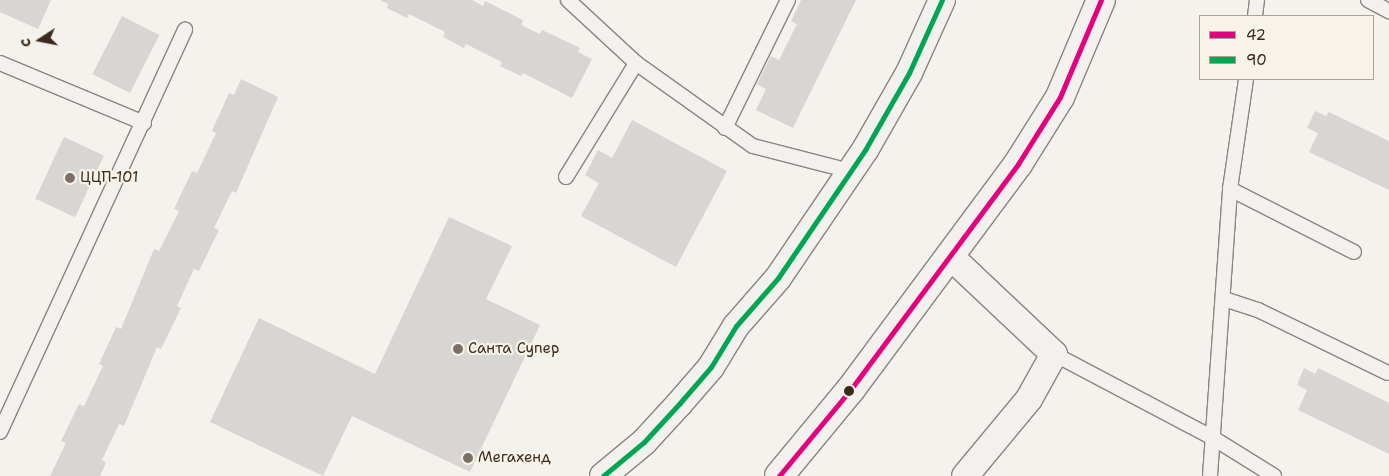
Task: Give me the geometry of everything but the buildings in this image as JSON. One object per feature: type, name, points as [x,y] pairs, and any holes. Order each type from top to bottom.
[{"type":"main road","points":[[779,476],[851,389],[951,257],[1042,127],[1060,97],[1100,0]]},
{"type":"street","points":[[603,476],[644,442],[711,367],[736,326],[778,278],[850,171],[909,73],[942,0]]},
{"type":"street","points":[[951,257],[1054,354],[1029,399],[965,476]]},
{"type":"lane","points":[[568,0],[636,63],[725,128],[753,146],[850,171]]},
{"type":"lane","points":[[725,128],[788,0]]},
{"type":"lane","points":[[1254,15],[1257,0]]},
{"type":"lane","points":[[1368,0],[1389,11]]},
{"type":"lane","points":[[1,429],[144,123],[185,29]]},
{"type":"lane","points":[[0,63],[144,123]]},
{"type":"lane","points":[[566,177],[636,63]]},
{"type":"lane","points":[[1210,476],[1224,299],[1230,189],[1246,80]]},
{"type":"lane","points":[[1230,189],[1354,252]]},
{"type":"lane","points":[[1224,299],[1258,310],[1388,373]]},
{"type":"lane","points":[[1054,354],[1213,438],[1274,476]]},
{"type":"transit line","name":"90","points":[[603,476],[644,442],[679,404],[711,367],[736,326],[778,278],[865,150],[909,73],[942,0]]},
{"type":"transit line","name":"42","points":[[779,476],[851,389],[1018,164],[1060,97],[1101,0]]},
{"type":"place","name":"ЦЦП-101","points":[[70,178]]},
{"type":"place","name":"Санта Супер","points":[[458,349]]},
{"type":"place","name":"Мегахенд","points":[[468,458]]}]
